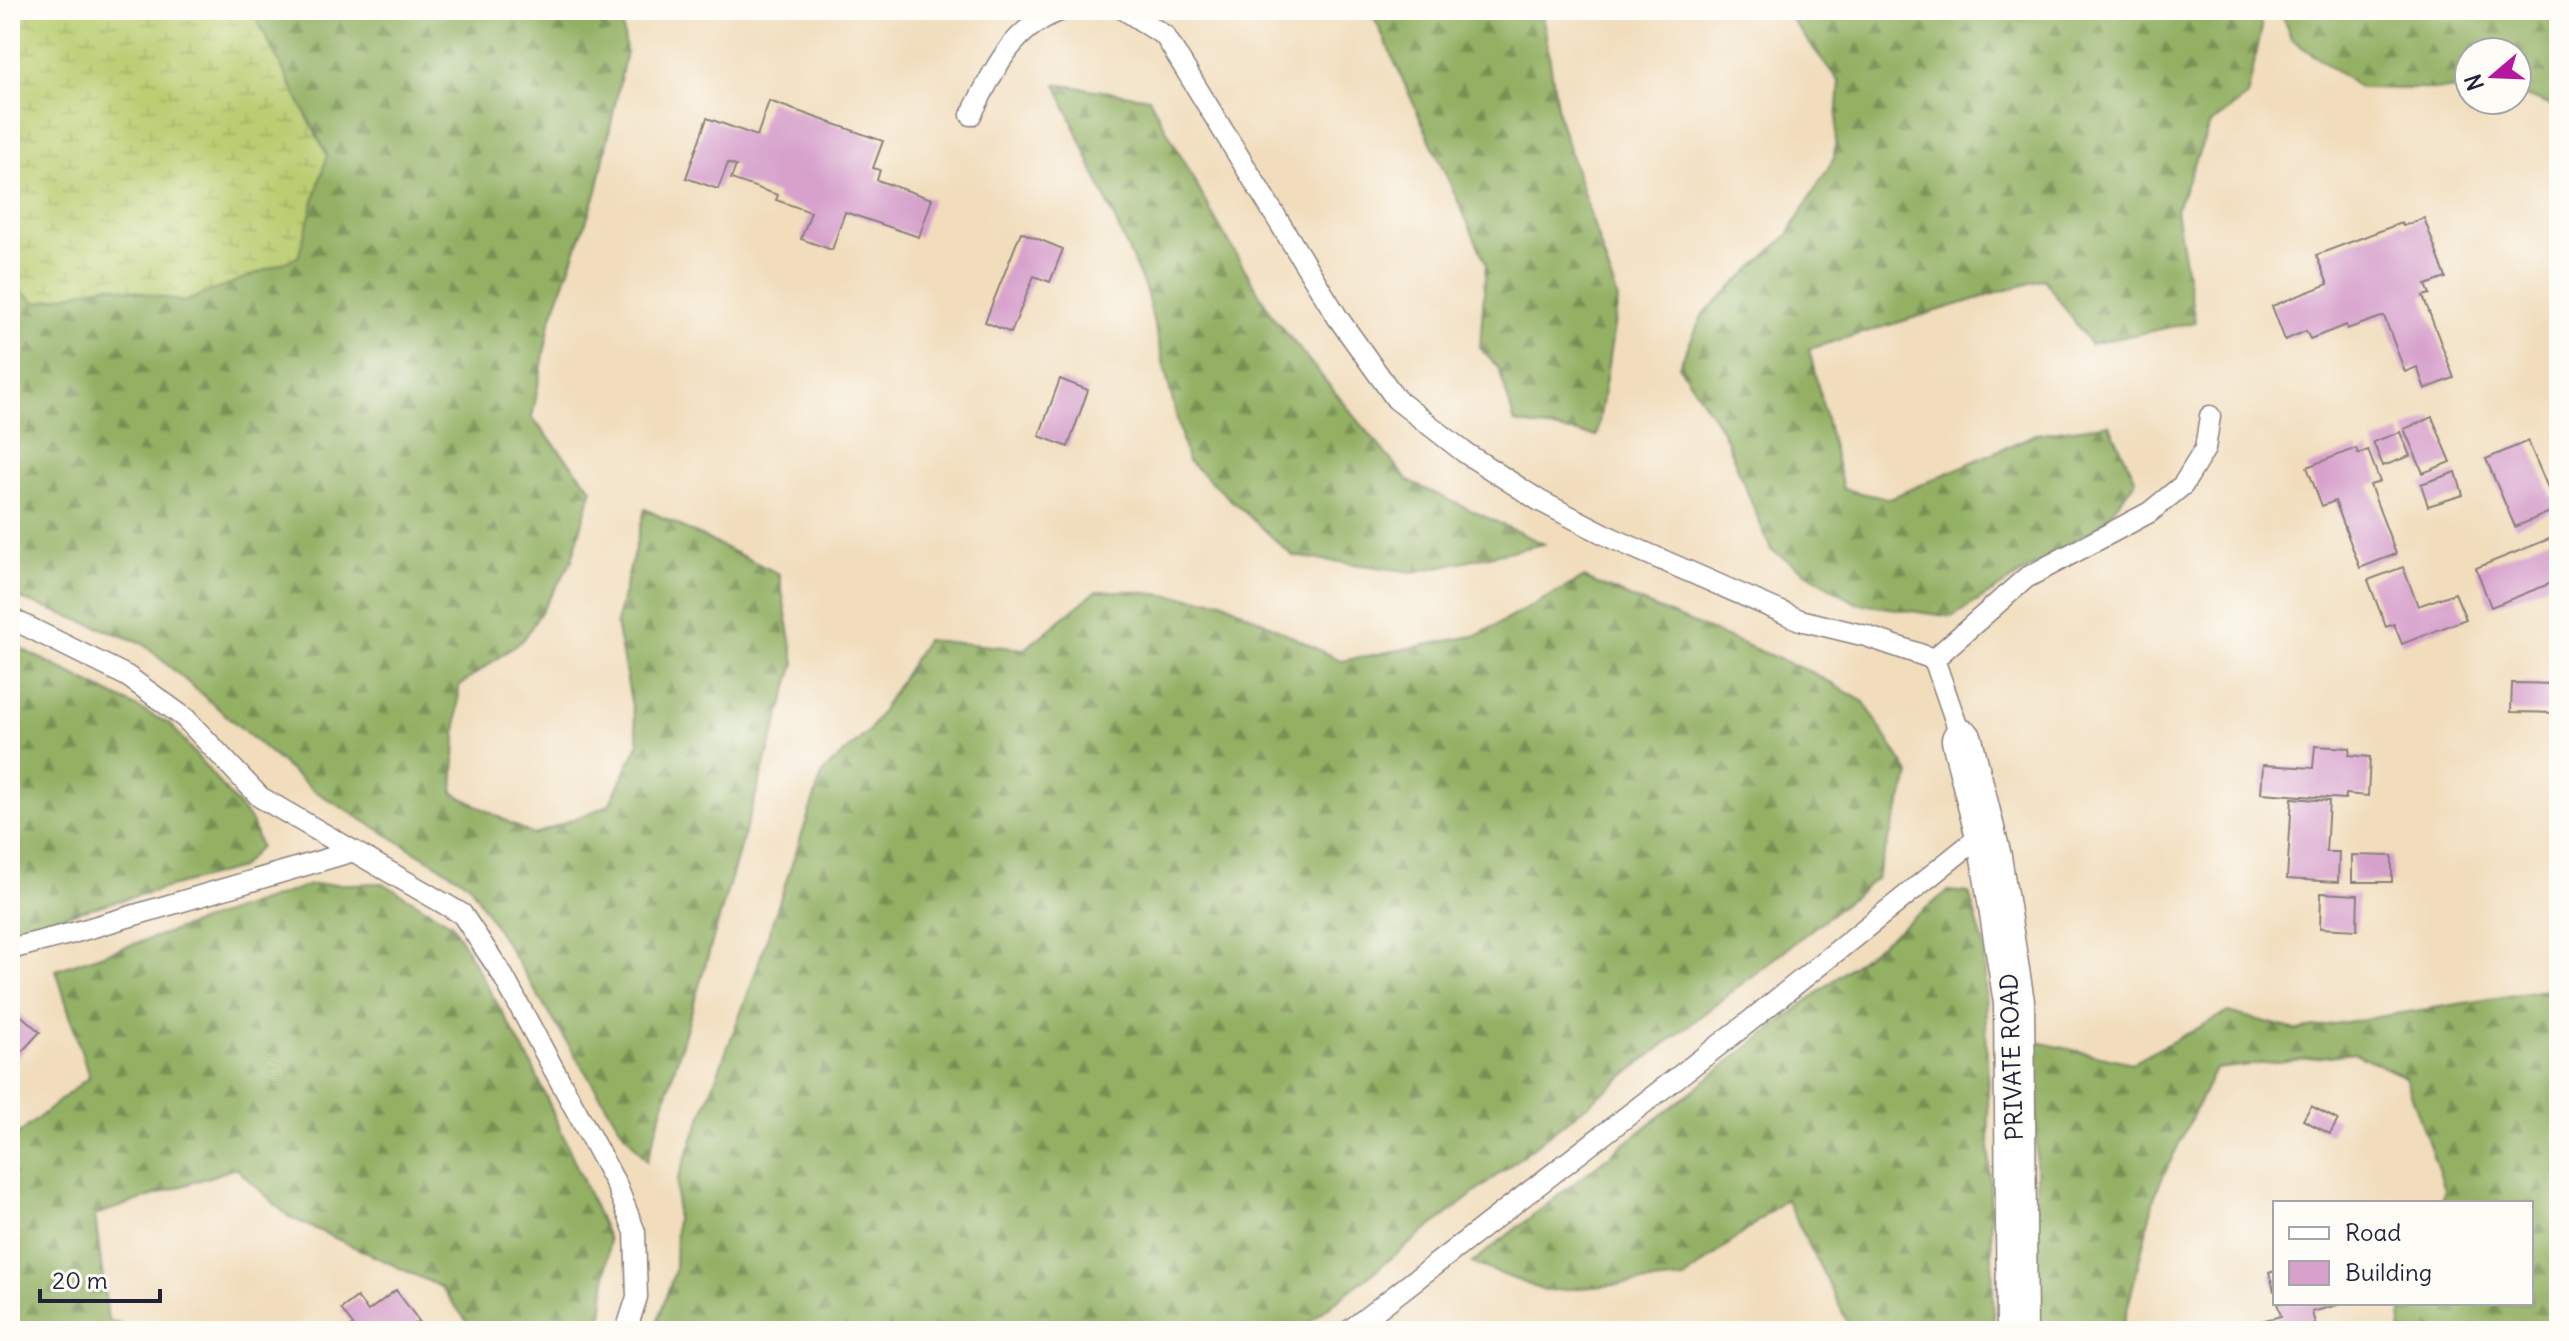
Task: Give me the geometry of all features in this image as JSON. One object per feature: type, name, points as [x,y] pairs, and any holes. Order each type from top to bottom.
[{"type":"street","name":"PRIVATE ROAD","points":[[1962,740],[1991,857],[2014,1002],[2017,1331]]},
{"type":"lane","points":[[971,115],[1004,53],[1041,17],[1063,10]]},
{"type":"lane","points":[[1125,10],[1165,36],[1338,318],[1396,399],[1464,452],[1540,501],[1614,539],[1800,620],[1866,636],[1934,659]]},
{"type":"lane","points":[[1934,659],[2026,578],[2150,512],[2183,485],[2205,449],[2210,416]]},
{"type":"lane","points":[[10,618],[127,676],[185,718],[260,797],[462,914],[502,974],[616,1184],[635,1232],[637,1297],[626,1331]]},
{"type":"lane","points":[[1934,659],[1962,740]]},
{"type":"lane","points":[[1349,1331],[1740,1029],[1985,832]]},
{"type":"lane","points":[[10,949],[354,851]]},
{"type":"green space","points":[[10,10],[252,10],[327,155],[298,257],[184,302],[108,285],[37,303],[10,283]]},
{"type":"green space","points":[[252,10],[621,10],[626,52],[597,191],[550,322],[532,418],[592,489],[571,563],[524,639],[459,686],[453,793],[533,835],[609,805],[639,743],[616,623],[645,509],[779,574],[795,663],[647,1161],[619,1126],[469,884],[313,790],[142,643],[10,595],[10,283],[37,303],[108,285],[184,302],[327,155]]},
{"type":"green space","points":[[1371,10],[1542,10],[1559,118],[1618,300],[1597,436],[1515,423],[1499,369],[1480,348],[1486,263]]},
{"type":"green space","points":[[1784,10],[2254,10],[2262,27],[2247,97],[2210,124],[2176,210],[2195,322],[2090,344],[2044,279],[1809,349],[1843,489],[1888,499],[2036,434],[2109,424],[2136,480],[2102,524],[1952,617],[1856,603],[1771,550],[1722,430],[1679,366],[1703,314],[1787,236],[1834,158],[1840,83]]},
{"type":"green space","points":[[2280,10],[2559,10],[2559,108],[2533,99],[2533,36],[2453,36],[2453,90],[2360,88],[2291,39]]},
{"type":"green space","points":[[1056,84],[1149,98],[1273,317],[1408,481],[1544,544],[1414,572],[1293,556],[1187,460],[1146,291]]},
{"type":"green space","points":[[1583,578],[1813,673],[1864,702],[1910,775],[1876,879],[1298,1331],[654,1331],[675,1270],[677,1181],[749,991],[823,772],[869,731],[926,640],[1025,649],[1096,591],[1127,591],[1222,601],[1341,661],[1478,635]]},
{"type":"green space","points":[[10,643],[170,724],[252,822],[260,847],[240,868],[10,930]]},
{"type":"green space","points":[[383,883],[452,924],[533,1067],[609,1240],[601,1331],[474,1331],[441,1287],[289,1217],[236,1168],[95,1215],[108,1320],[139,1331],[10,1331],[10,1141],[89,1077],[56,970],[310,885]]},
{"type":"green space","points":[[1948,891],[1969,893],[1984,946],[1994,1331],[1852,1331],[1786,1199],[1684,1279],[1545,1291],[1472,1263]]},
{"type":"green space","points":[[2559,988],[2559,1331],[2400,1331],[2403,1305],[2533,1305],[2533,1201],[2441,1201],[2445,1189],[2405,1077],[2355,1053],[2215,1069],[2156,1191],[2122,1331],[2035,1331],[2037,1042],[2132,1063],[2228,1012],[2296,1030]]},
{"type":"building","points":[[769,101],[883,141],[873,168],[880,170],[877,180],[932,199],[919,237],[845,212],[832,250],[801,239],[811,212],[776,200],[778,195],[731,179],[736,166],[728,163],[718,189],[686,178],[707,118],[757,136]]},
{"type":"building","points":[[2424,218],[2446,278],[2426,285],[2430,294],[2423,296],[2454,378],[2425,389],[2417,367],[2405,372],[2384,316],[2347,329],[2346,325],[2310,339],[2306,331],[2285,340],[2272,306],[2328,284],[2316,255],[2401,223],[2403,226]]},
{"type":"building","points":[[1021,232],[1063,249],[1050,282],[1034,276],[1011,333],[985,322]]},
{"type":"building","points":[[1060,379],[1088,390],[1068,447],[1039,436]]},
{"type":"building","points":[[2432,417],[2451,462],[2423,473],[2404,429]]},
{"type":"building","points":[[2400,432],[2410,456],[2383,466],[2373,442]]},
{"type":"building","points":[[2528,441],[2557,509],[2515,527],[2486,459]]},
{"type":"building","points":[[2356,448],[2358,454],[2368,450],[2380,482],[2370,485],[2396,554],[2360,568],[2335,501],[2322,506],[2307,467]]},
{"type":"building","points":[[2456,472],[2463,495],[2428,506],[2421,484]]},
{"type":"building","points":[[2559,535],[2559,580],[2491,607],[2476,568]]},
{"type":"building","points":[[2403,567],[2418,606],[2455,593],[2466,619],[2402,644],[2394,624],[2386,627],[2368,580]]},
{"type":"building","points":[[2512,683],[2559,684],[2559,713],[2511,712]]},
{"type":"building","points":[[2315,746],[2350,748],[2349,755],[2370,757],[2368,796],[2346,794],[2345,799],[2261,793],[2263,765],[2313,768]]},
{"type":"building","points":[[2292,798],[2329,801],[2326,852],[2339,852],[2338,882],[2287,879]]},
{"type":"building","points":[[2352,855],[2392,856],[2392,882],[2352,882]]},
{"type":"building","points":[[2321,893],[2358,895],[2357,930],[2320,928]]},
{"type":"building","points":[[10,1006],[40,1032],[15,1059],[10,1055]]},
{"type":"building","points":[[2311,1106],[2338,1120],[2330,1134],[2303,1120]]},
{"type":"building","points":[[396,1290],[419,1321],[405,1331],[345,1331],[353,1325],[341,1309],[357,1297],[368,1311]]},
{"type":"building","points":[[2278,1305],[2337,1305],[2312,1312],[2317,1331],[2260,1331],[2257,1322],[2281,1316]]}]
